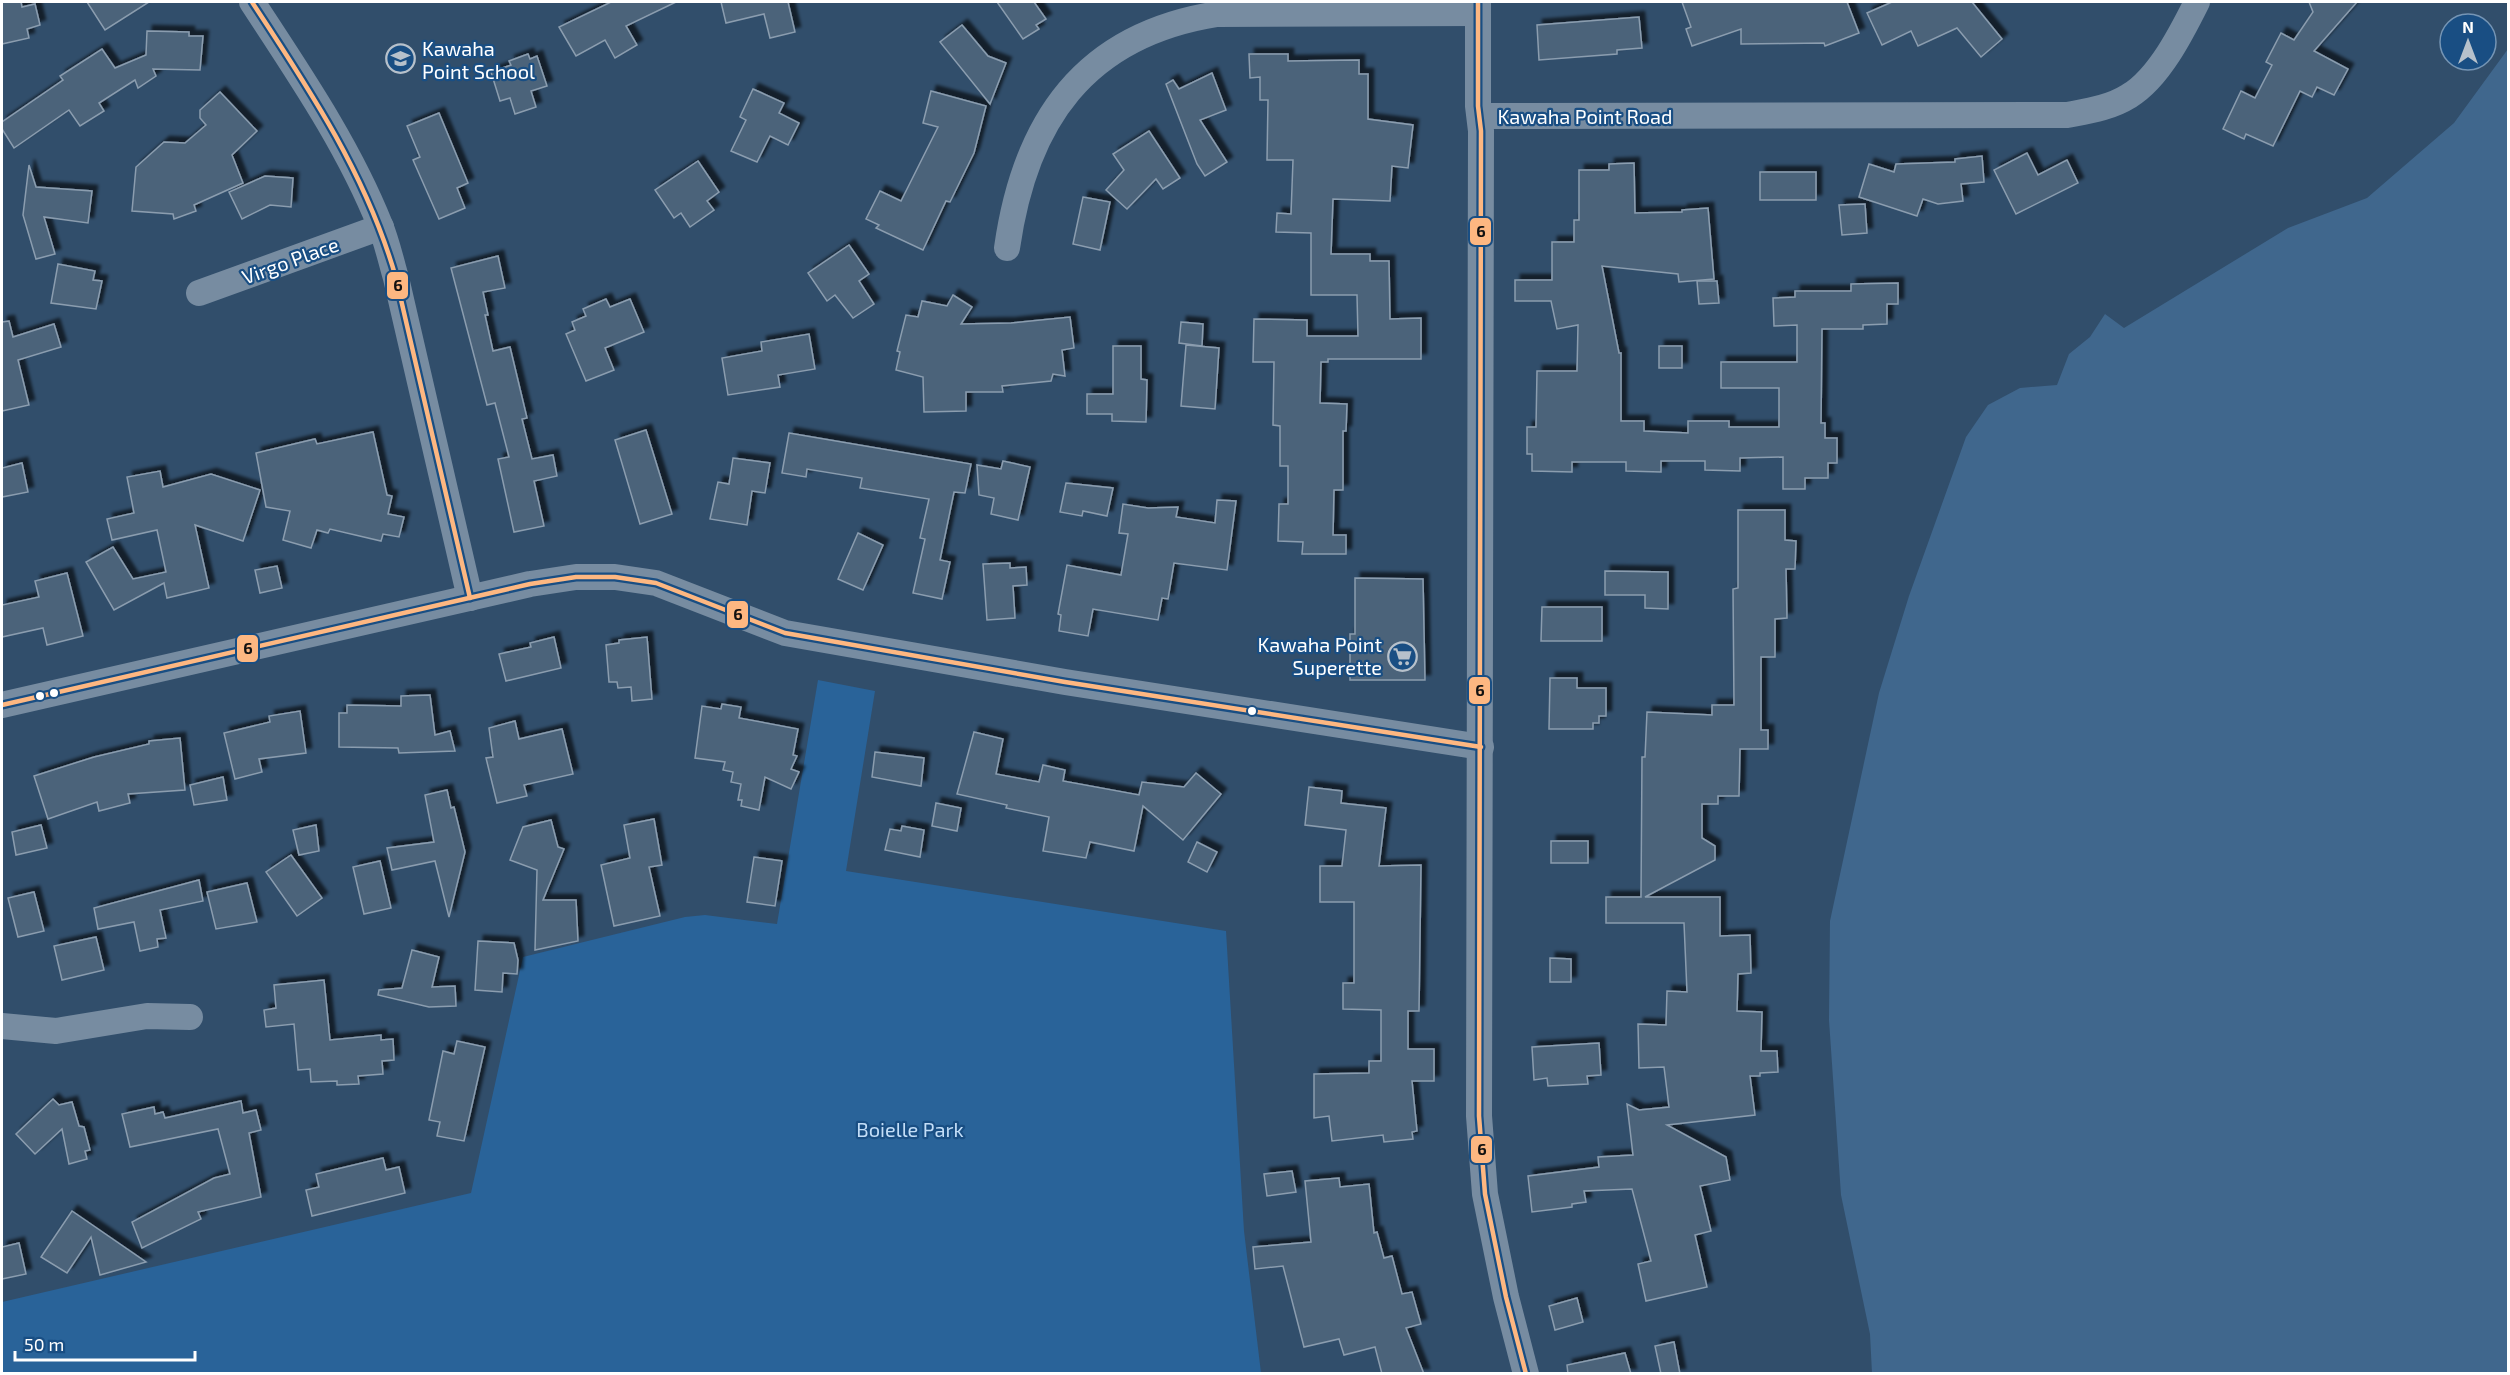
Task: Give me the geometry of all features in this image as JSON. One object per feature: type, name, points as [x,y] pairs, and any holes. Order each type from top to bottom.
[{"type":"street","points":[[252,2],[328,120],[357,172],[381,227],[399,290],[470,597]]},
{"type":"street","name":"Kawaha Point Road","points":[[1526,1374],[1492,1228],[1482,1161],[1479,1116],[1480,116],[2067,115],[2099,109],[2131,95],[2158,68],[2182,33],[2197,2]]},
{"type":"street","points":[[1007,248],[1022,175],[1031,150],[1053,112],[1088,71],[1134,40],[1170,25],[1217,14],[1478,7],[1480,116]]},
{"type":"street","name":"Virgo Place","points":[[199,293],[381,227]]},
{"type":"street","points":[[2,705],[470,597],[576,577],[615,577],[656,583],[785,633],[1100,687],[1481,747]]},
{"type":"street","points":[[2,1026],[56,1031],[147,1016],[190,1017]]},
{"type":"green space","name":"Boielle Park","points":[[818,680],[875,691],[846,871],[1226,931],[1244,1231],[1261,1373],[2,1373],[2,1302],[471,1193],[523,957],[685,917],[705,915],[777,924]]},
{"type":"shaded area","points":[[2508,49],[2508,1373],[1872,1373],[1870,1334],[1841,1195],[1829,1020],[1830,921],[1879,693],[1909,596],[1966,437],[1988,405],[2020,388],[2057,385],[2069,354],[2090,337],[2105,314],[2124,328],[2288,228],[2367,198],[2454,123],[2491,72],[2498,72],[2498,63]]},
{"type":"building","points":[[2,2],[21,2],[22,7],[35,4],[40,25],[27,29],[29,38],[2,44]]},
{"type":"building","points":[[87,2],[149,2],[105,30]]},
{"type":"building","points":[[611,2],[676,2],[626,26],[637,45],[615,58],[605,40],[576,56],[559,27]]},
{"type":"building","points":[[721,2],[788,2],[795,32],[770,38],[764,14],[726,23]]},
{"type":"building","points":[[997,2],[1034,2],[1046,19],[1036,25],[1039,29],[1023,39]]},
{"type":"building","points":[[1682,2],[1847,2],[1859,33],[1825,46],[1824,43],[1741,44],[1741,29],[1692,46],[1686,29],[1691,27]]},
{"type":"building","points":[[1892,2],[1972,2],[2002,39],[1981,57],[1957,28],[1918,46],[1911,31],[1882,45],[1867,13]]},
{"type":"building","points":[[2309,2],[2357,2],[2314,51],[2348,69],[2334,95],[2317,87],[2312,97],[2300,91],[2273,146],[2246,134],[2244,139],[2223,129],[2241,91],[2255,98],[2272,65],[2266,62],[2281,33],[2294,40],[2313,12]]},
{"type":"building","points":[[1639,17],[1642,48],[1617,50],[1617,54],[1539,60],[1537,25]]},
{"type":"building","points":[[962,25],[988,56],[1006,63],[990,104],[940,42]]},
{"type":"building","points":[[147,31],[189,32],[189,36],[203,36],[200,70],[153,69],[156,76],[138,88],[135,80],[99,103],[104,111],[80,126],[69,110],[14,148],[2,129],[2,122],[63,80],[60,76],[102,49],[115,68],[146,55]]},
{"type":"building","points":[[528,54],[530,59],[537,56],[547,86],[531,91],[536,107],[515,114],[510,98],[500,101],[491,72],[511,65],[509,61]]},
{"type":"building","points":[[1249,54],[1288,54],[1288,61],[1359,60],[1359,74],[1368,74],[1368,119],[1413,125],[1408,168],[1392,166],[1390,201],[1333,199],[1331,254],[1370,254],[1370,261],[1389,261],[1390,319],[1421,318],[1421,359],[1328,359],[1328,362],[1321,362],[1320,403],[1347,404],[1346,431],[1343,431],[1343,490],[1334,490],[1333,535],[1346,535],[1346,554],[1302,554],[1303,542],[1278,541],[1279,504],[1288,504],[1288,466],[1280,466],[1280,426],[1273,425],[1274,362],[1253,362],[1254,319],[1307,320],[1307,336],[1358,336],[1357,295],[1311,295],[1311,233],[1276,232],[1277,213],[1291,214],[1293,160],[1267,160],[1268,100],[1260,100],[1260,77],[1250,78]]},
{"type":"building","points":[[1212,73],[1226,110],[1200,120],[1227,162],[1205,176],[1197,164],[1166,84],[1173,80],[1179,89]]},
{"type":"building","points":[[753,89],[784,103],[779,113],[799,123],[788,145],[770,136],[757,162],[731,151],[746,120],[740,117]]},
{"type":"building","points":[[931,91],[986,106],[974,153],[950,202],[946,201],[923,250],[876,228],[879,225],[866,219],[880,191],[901,201],[938,127],[923,123]]},
{"type":"building","points":[[220,92],[257,131],[232,155],[243,183],[194,205],[196,211],[174,219],[173,214],[132,211],[136,167],[164,142],[185,143],[206,125],[200,118],[200,110]]},
{"type":"building","points":[[439,113],[468,183],[457,188],[465,208],[439,219],[413,160],[420,157],[407,126]]},
{"type":"building","points":[[1149,131],[1180,178],[1163,189],[1156,179],[1127,209],[1106,190],[1124,170],[1113,154]]},
{"type":"building","points":[[2027,153],[2038,175],[2067,160],[2078,183],[2016,214],[1994,170]]},
{"type":"building","points":[[1982,156],[1984,182],[1961,184],[1963,201],[1938,204],[1923,199],[1917,216],[1859,197],[1869,164],[1894,172],[1896,164],[1955,162],[1955,159]]},
{"type":"building","points":[[698,161],[719,192],[707,201],[714,210],[690,227],[681,213],[674,218],[655,190]]},
{"type":"building","points":[[1634,163],[1635,213],[1682,212],[1682,210],[1708,208],[1714,279],[1679,282],[1678,274],[1602,266],[1619,353],[1621,353],[1621,421],[1644,421],[1644,431],[1688,433],[1688,421],[1729,421],[1729,427],[1779,427],[1779,388],[1721,388],[1721,362],[1797,362],[1797,325],[1774,326],[1773,298],[1795,297],[1795,291],[1851,291],[1851,284],[1898,283],[1898,304],[1887,304],[1887,324],[1863,325],[1863,329],[1822,329],[1821,423],[1825,423],[1825,438],[1837,438],[1837,463],[1828,463],[1828,478],[1805,478],[1805,489],[1783,489],[1783,457],[1740,458],[1740,471],[1705,470],[1705,461],[1661,461],[1661,472],[1626,471],[1626,462],[1572,462],[1572,472],[1532,471],[1532,454],[1527,454],[1527,427],[1536,427],[1537,371],[1577,371],[1578,325],[1557,329],[1551,301],[1515,301],[1515,280],[1552,280],[1552,242],[1574,242],[1574,220],[1579,220],[1579,170],[1609,170],[1609,164]]},
{"type":"building","points":[[29,165],[36,187],[92,191],[88,223],[44,217],[55,254],[36,259],[23,215]]},
{"type":"building","points":[[1760,172],[1816,172],[1816,200],[1760,200]]},
{"type":"building","points":[[265,176],[293,178],[291,207],[270,205],[242,219],[229,192]]},
{"type":"building","points":[[1083,197],[1110,202],[1100,250],[1073,244]]},
{"type":"building","points":[[1865,204],[1867,233],[1842,235],[1839,205]]},
{"type":"building","points":[[849,245],[869,274],[859,281],[874,304],[853,318],[835,295],[827,301],[808,273]]},
{"type":"building","points":[[498,256],[505,288],[483,292],[488,315],[485,315],[493,351],[510,347],[527,418],[522,419],[532,459],[553,455],[557,476],[534,481],[544,526],[514,532],[498,459],[509,457],[495,403],[487,405],[451,268]]},
{"type":"building","points":[[58,264],[95,271],[93,280],[102,281],[96,309],[51,303]]},
{"type":"building","points":[[1697,281],[1717,281],[1719,303],[1699,304]]},
{"type":"building","points":[[953,295],[972,307],[961,324],[1011,323],[1070,317],[1074,348],[1062,350],[1065,376],[1053,374],[1051,381],[1002,386],[1003,392],[966,392],[966,411],[924,412],[923,377],[896,370],[900,352],[897,351],[906,315],[918,317],[922,301],[947,306]]},
{"type":"building","points":[[606,299],[610,307],[630,299],[644,332],[605,348],[614,370],[586,381],[566,334],[575,330],[572,322],[586,316],[583,309]]},
{"type":"building","points":[[9,321],[13,337],[54,324],[61,347],[18,360],[29,405],[2,411],[2,322]]},
{"type":"building","points":[[1181,322],[1203,324],[1202,346],[1179,343]]},
{"type":"building","points":[[809,334],[815,369],[778,375],[780,387],[728,395],[722,358],[762,351],[761,342]]},
{"type":"building","points":[[1186,345],[1219,348],[1215,409],[1181,406]]},
{"type":"building","points":[[1113,346],[1141,346],[1141,379],[1147,380],[1146,422],[1112,421],[1112,414],[1087,414],[1087,394],[1113,394]]},
{"type":"building","points":[[1659,346],[1682,346],[1682,368],[1659,368]]},
{"type":"building","points":[[646,430],[672,514],[640,524],[615,440]]},
{"type":"building","points":[[373,432],[387,495],[392,496],[388,514],[404,517],[399,537],[383,534],[381,541],[330,529],[328,533],[317,530],[311,548],[283,540],[290,511],[266,507],[256,453],[315,439],[317,444]]},
{"type":"building","points":[[789,433],[971,464],[965,493],[954,492],[940,560],[950,562],[942,599],[913,593],[925,539],[920,538],[929,499],[860,488],[862,478],[807,469],[806,477],[782,473]]},
{"type":"building","points":[[733,458],[770,463],[765,493],[752,491],[747,525],[710,519],[718,482],[729,484]]},
{"type":"building","points":[[1003,461],[1030,467],[1018,520],[991,514],[994,498],[979,495],[977,465],[1001,469]]},
{"type":"building","points":[[22,463],[28,492],[2,497],[2,468]]},
{"type":"building","points":[[160,471],[163,487],[211,474],[260,490],[243,541],[195,525],[209,588],[167,598],[164,583],[114,610],[86,562],[113,547],[133,579],[166,572],[157,530],[112,540],[107,519],[134,513],[127,477]]},
{"type":"building","points":[[1066,483],[1113,488],[1107,516],[1083,511],[1082,516],[1060,512]]},
{"type":"building","points":[[1217,500],[1236,501],[1227,570],[1174,563],[1168,599],[1162,598],[1158,620],[1093,609],[1088,636],[1059,631],[1061,615],[1058,614],[1067,565],[1121,575],[1128,534],[1119,533],[1123,504],[1148,508],[1178,507],[1176,517],[1215,523]]},
{"type":"building","points":[[1738,510],[1785,510],[1785,540],[1796,541],[1795,569],[1786,569],[1787,618],[1775,619],[1775,657],[1761,657],[1761,730],[1768,730],[1768,749],[1740,749],[1739,796],[1718,796],[1718,804],[1702,804],[1702,838],[1715,846],[1715,860],[1645,897],[1720,897],[1720,936],[1750,935],[1751,973],[1738,974],[1737,1011],[1762,1012],[1761,1051],[1777,1051],[1778,1072],[1750,1076],[1755,1115],[1667,1125],[1726,1157],[1730,1180],[1700,1186],[1711,1231],[1695,1235],[1707,1287],[1646,1301],[1638,1264],[1651,1261],[1632,1189],[1584,1191],[1586,1202],[1572,1204],[1572,1207],[1532,1212],[1528,1176],[1599,1167],[1598,1157],[1633,1155],[1627,1104],[1639,1110],[1669,1107],[1664,1067],[1639,1068],[1638,1024],[1666,1025],[1667,991],[1687,992],[1684,923],[1606,923],[1606,897],[1641,897],[1642,757],[1645,757],[1647,712],[1712,715],[1712,705],[1734,705],[1733,589],[1738,588]]},
{"type":"building","points":[[858,533],[883,545],[863,590],[838,579]]},
{"type":"building","points":[[1010,563],[1010,568],[1026,567],[1027,585],[1013,586],[1015,618],[987,620],[983,564]]},
{"type":"building","points":[[277,566],[282,588],[260,593],[255,570]]},
{"type":"building","points":[[1605,571],[1668,572],[1668,609],[1645,608],[1645,595],[1605,595]]},
{"type":"building","points":[[67,573],[83,636],[47,645],[43,628],[2,637],[2,605],[39,597],[35,581]]},
{"type":"building","points":[[1355,578],[1423,579],[1425,680],[1350,680],[1350,634],[1355,634]]},
{"type":"building","points":[[1542,607],[1602,607],[1602,641],[1541,641]]},
{"type":"building","points":[[554,637],[561,668],[506,681],[499,654],[531,647],[530,643]]},
{"type":"building","points":[[647,637],[652,699],[632,701],[631,687],[618,688],[617,682],[609,682],[606,645],[619,643],[619,640]]},
{"type":"building","points":[[1550,678],[1577,678],[1577,688],[1606,688],[1606,716],[1599,716],[1599,723],[1593,723],[1593,729],[1549,729]]},
{"type":"building","points":[[430,695],[435,735],[450,731],[455,751],[399,753],[398,748],[339,747],[339,713],[347,713],[347,705],[401,706],[401,696]]},
{"type":"building","points":[[722,704],[741,707],[739,718],[798,729],[793,755],[797,756],[791,769],[799,772],[791,789],[765,777],[759,810],[741,806],[742,800],[738,800],[741,784],[731,782],[733,772],[723,770],[725,762],[695,758],[702,706],[721,709]]},
{"type":"building","points":[[300,711],[306,753],[259,759],[262,772],[235,779],[224,733],[270,722],[269,716]]},
{"type":"building","points":[[515,721],[519,739],[562,729],[573,774],[524,785],[527,796],[497,803],[486,758],[493,757],[489,728]]},
{"type":"building","points":[[974,732],[1003,739],[996,774],[1039,782],[1043,765],[1065,770],[1063,781],[1139,795],[1142,782],[1184,787],[1196,773],[1221,794],[1183,840],[1143,806],[1134,851],[1090,842],[1086,858],[1043,851],[1049,817],[957,794]]},
{"type":"building","points":[[180,738],[185,790],[128,794],[130,803],[99,811],[97,802],[48,819],[34,776],[94,757],[149,744],[149,741]]},
{"type":"building","points":[[875,752],[924,758],[921,786],[872,777]]},
{"type":"building","points":[[223,777],[227,800],[194,805],[190,785]]},
{"type":"building","points":[[1309,787],[1342,791],[1341,803],[1386,808],[1379,866],[1421,865],[1419,1011],[1408,1011],[1408,1049],[1434,1049],[1434,1081],[1412,1081],[1417,1131],[1412,1132],[1413,1139],[1384,1142],[1383,1135],[1332,1141],[1329,1116],[1314,1118],[1314,1074],[1369,1073],[1369,1061],[1381,1061],[1381,1010],[1343,1009],[1343,983],[1354,983],[1354,902],[1320,902],[1320,866],[1342,866],[1346,830],[1305,825]]},
{"type":"building","points":[[447,790],[451,808],[454,807],[465,852],[449,917],[435,861],[392,870],[387,848],[434,842],[425,795]]},
{"type":"building","points":[[936,803],[961,808],[957,831],[932,826]]},
{"type":"building","points":[[654,819],[662,865],[649,867],[660,916],[614,926],[601,865],[630,858],[624,825]]},
{"type":"building","points":[[551,820],[558,847],[564,849],[543,900],[576,900],[578,941],[535,950],[537,870],[510,860],[523,827]]},
{"type":"building","points":[[41,825],[47,848],[16,855],[12,832]]},
{"type":"building","points":[[316,825],[319,851],[299,855],[293,830]]},
{"type":"building","points":[[902,826],[924,830],[920,857],[885,850],[890,829],[901,831]]},
{"type":"building","points":[[1551,841],[1588,841],[1588,863],[1551,863]]},
{"type":"building","points":[[1197,842],[1217,852],[1207,872],[1188,862]]},
{"type":"building","points":[[291,855],[322,898],[297,916],[266,872]]},
{"type":"building","points":[[754,857],[782,861],[775,906],[747,902]]},
{"type":"building","points":[[380,861],[391,908],[364,914],[353,867]]},
{"type":"building","points":[[199,880],[203,901],[160,910],[166,938],[157,939],[158,947],[140,951],[134,922],[98,929],[94,908]]},
{"type":"building","points":[[247,883],[257,922],[216,929],[207,892]]},
{"type":"building","points":[[34,892],[44,931],[18,937],[8,898]]},
{"type":"building","points":[[96,937],[104,970],[62,980],[54,946]]},
{"type":"building","points":[[478,941],[514,943],[518,960],[517,974],[503,973],[502,992],[475,990]]},
{"type":"building","points":[[412,950],[439,957],[432,987],[455,986],[456,1006],[429,1007],[378,995],[379,990],[402,988]]},
{"type":"building","points":[[1550,958],[1571,959],[1571,982],[1550,982]]},
{"type":"building","points":[[324,980],[330,1040],[381,1035],[381,1040],[393,1039],[394,1060],[382,1061],[383,1074],[358,1076],[359,1084],[337,1085],[337,1081],[311,1082],[310,1069],[298,1070],[294,1024],[266,1027],[264,1010],[276,1008],[274,985]]},
{"type":"building","points":[[457,1041],[485,1047],[464,1141],[437,1136],[440,1122],[429,1120],[443,1051],[454,1054]]},
{"type":"building","points":[[1599,1043],[1601,1075],[1587,1076],[1588,1084],[1548,1086],[1547,1078],[1534,1080],[1532,1047]]},
{"type":"building","points":[[53,1099],[59,1105],[72,1102],[79,1126],[84,1127],[90,1150],[85,1151],[87,1159],[69,1164],[62,1129],[35,1154],[16,1134]]},
{"type":"building","points":[[241,1101],[243,1113],[256,1110],[261,1130],[249,1133],[261,1197],[198,1212],[201,1219],[142,1248],[132,1222],[214,1178],[230,1174],[218,1129],[130,1147],[122,1114],[154,1107],[155,1114],[163,1112],[165,1118]]},
{"type":"building","points":[[383,1158],[386,1170],[399,1167],[405,1193],[312,1216],[306,1190],[319,1187],[316,1174]]},
{"type":"building","points":[[1292,1171],[1296,1192],[1267,1196],[1264,1174]]},
{"type":"building","points":[[1339,1178],[1340,1187],[1369,1184],[1374,1233],[1377,1232],[1384,1258],[1392,1256],[1402,1294],[1412,1292],[1421,1324],[1406,1328],[1424,1374],[1382,1374],[1375,1347],[1344,1355],[1339,1339],[1304,1347],[1283,1266],[1255,1269],[1253,1247],[1311,1242],[1305,1181]]},
{"type":"building","points":[[72,1211],[146,1262],[100,1275],[91,1237],[67,1273],[41,1257]]},
{"type":"building","points":[[19,1243],[26,1274],[2,1279],[2,1247]]},
{"type":"building","points":[[1577,1298],[1583,1322],[1555,1330],[1549,1306]]},
{"type":"building","points":[[1674,1342],[1680,1374],[1661,1374],[1655,1346]]},
{"type":"building","points":[[1625,1353],[1631,1374],[1568,1374],[1567,1365]]},
{"type":"transit line","name":"6","points":[[252,2],[335,135],[353,169],[384,240],[396,278],[470,598]]},
{"type":"transit line","name":"6","points":[[1478,2],[1478,106],[1481,131],[1479,1116],[1485,1194],[1506,1297],[1526,1374]]},
{"type":"transit line","name":"6","points":[[2,705],[530,584],[576,577],[615,577],[656,583],[785,633],[1065,682],[1481,747]]},
{"type":"place","name":"Kawaha Point School","points":[[401,59]]},
{"type":"place","name":"Kawaha Point Superette","points":[[1403,656]]}]
